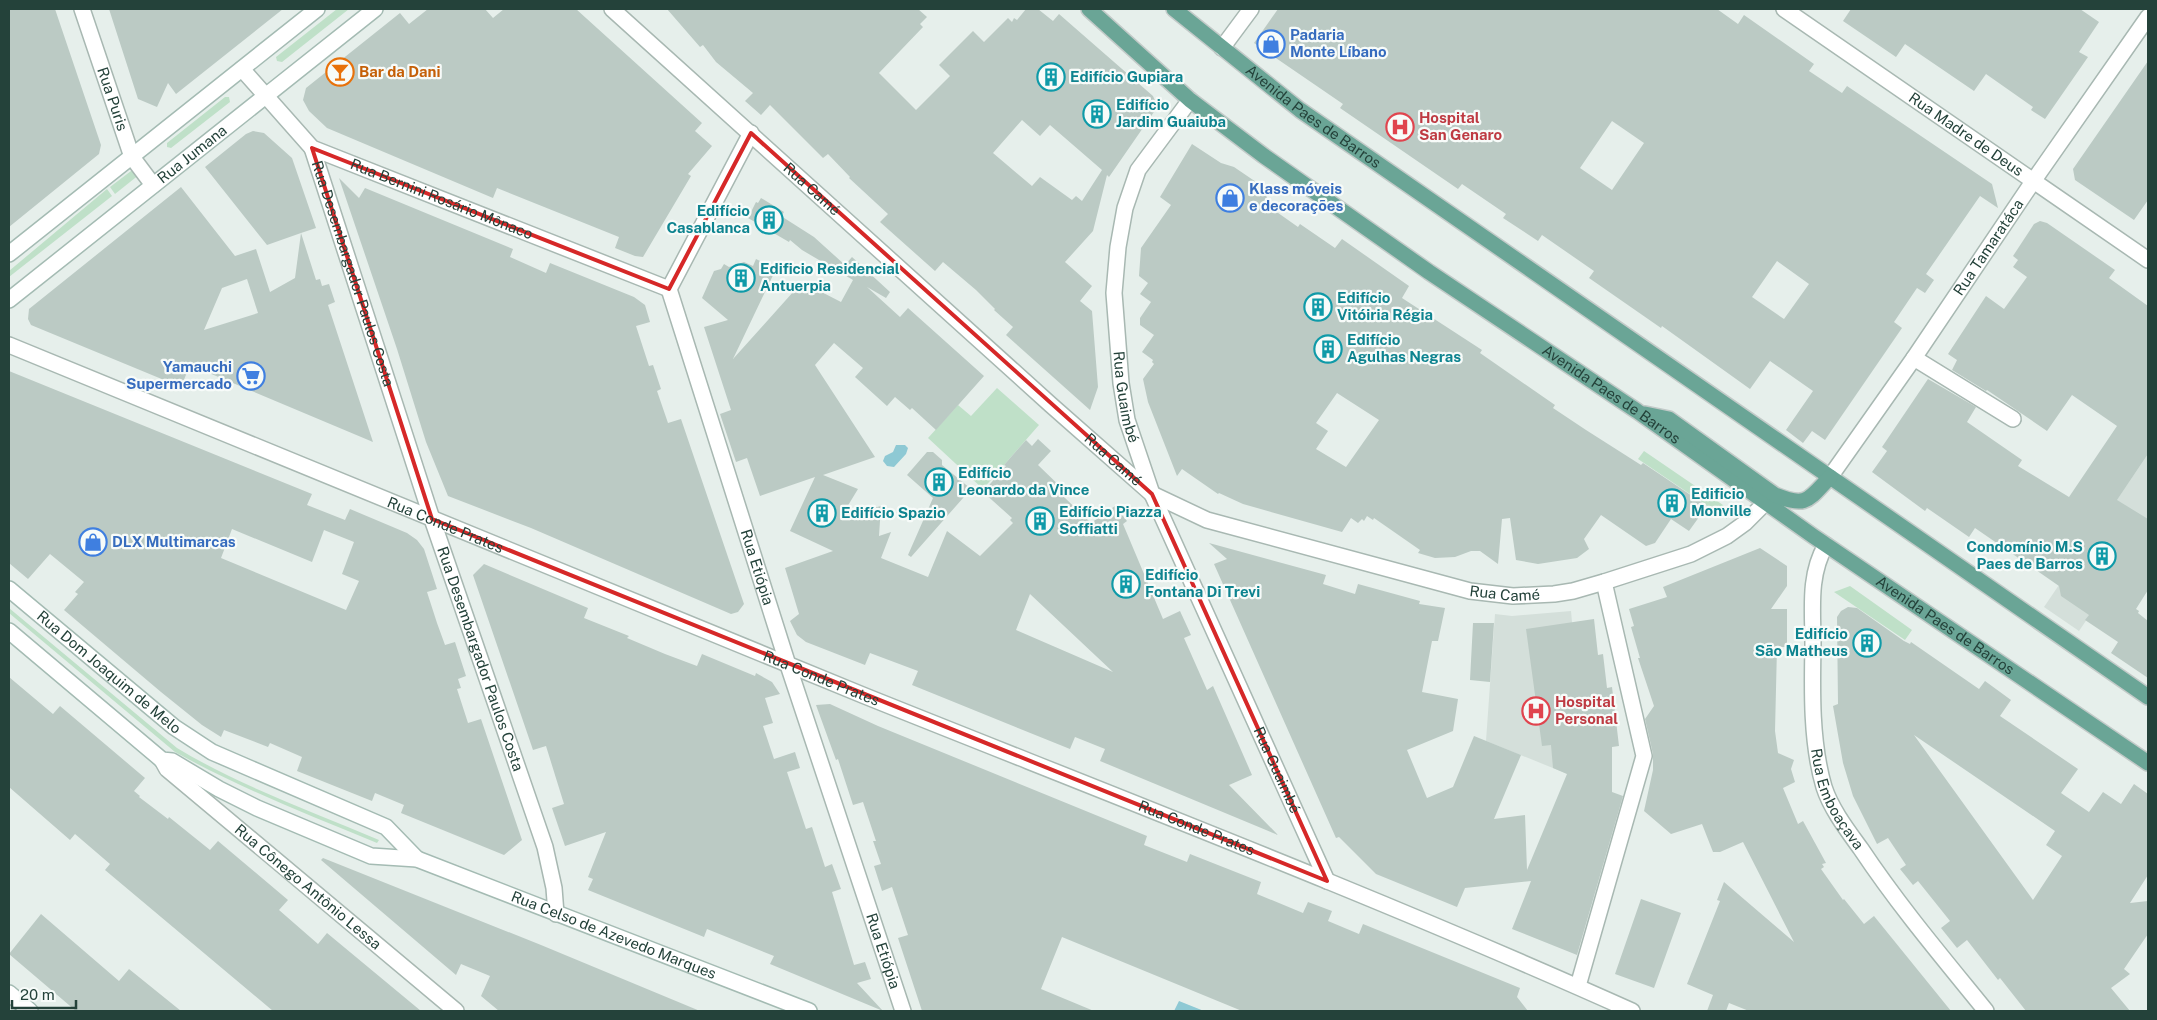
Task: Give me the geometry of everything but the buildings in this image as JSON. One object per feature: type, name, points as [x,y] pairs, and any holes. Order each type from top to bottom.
[{"type":"main road","name":"Avenida Paes de Barros","points":[[1089,9],[1190,100],[1264,156],[1429,272],[1637,412],[1826,545],[2148,764]]},
{"type":"main road","name":"Avenida Paes de Barros","points":[[1174,9],[1300,110],[2148,697]]},
{"type":"main road","points":[[1637,412],[1669,419],[1775,495],[1787,500],[1800,503],[1808,499],[1830,478]]},
{"type":"street","name":"Rua Puris","points":[[82,9],[132,157],[153,185]]},
{"type":"street","points":[[9,254],[317,9]]},
{"type":"street","name":"Rua Jumana","points":[[9,300],[375,9]]},
{"type":"street","name":"Rua Camé","points":[[612,9],[1050,405],[1152,494],[1207,520],[1470,592],[1514,596],[1573,591],[1691,554],[1727,536],[1745,523],[1765,502]]},
{"type":"street","points":[[1222,48],[1251,9]]},
{"type":"street","name":"Rua Madre de Deus","points":[[1784,9],[2148,260]]},
{"type":"street","name":"Rua Tamaratáca","points":[[1830,478],[2148,17]]},
{"type":"street","name":"Rua Bernini Rosário Mônaco","points":[[242,69],[312,148],[669,289]]},
{"type":"street","name":"Rua Guaimbé","points":[[1190,100],[1138,170],[1125,208],[1118,247],[1114,293],[1121,383],[1127,420],[1152,494],[1327,881]]},
{"type":"street","points":[[669,289],[751,133]]},
{"type":"street","name":"Rua Desembargador Paulos Costa","points":[[312,148],[432,519],[545,847],[554,888],[556,914]]},
{"type":"street","name":"Rua Etiópia","points":[[669,289],[788,665],[903,1011]]},
{"type":"street","name":"Rua Conde Prates","points":[[9,345],[788,665],[1327,881],[1578,986],[1631,1011]]},
{"type":"street","points":[[1914,358],[2013,419]]},
{"type":"street","name":"Rua Emboaçava","points":[[1826,545],[1818,559],[1814,573],[1812,649],[1818,763],[1825,790],[1844,824],[1886,886],[1986,1011]]},
{"type":"street","points":[[1578,986],[1644,756],[1604,582]]},
{"type":"street","name":"Rua Dom Joaquim de Melo","points":[[9,589],[174,727],[212,752]]},
{"type":"street","points":[[9,632],[162,760]]},
{"type":"street","name":"Rua Celso de Azevedo Marques","points":[[212,752],[386,827],[417,859]]},
{"type":"street","name":"Rua Celso de Azevedo Marques","points":[[162,760],[172,761],[257,808],[371,856],[417,859],[809,1011]]},
{"type":"street","name":"Rua Cônego Antônio Lessa","points":[[162,760],[167,769],[456,1011]]},
{"type":"street","points":[[9,994],[30,1011]]},
{"type":"highlighted area","points":[[751,133],[1152,494],[1327,881],[432,519],[312,148],[669,289]]},
{"type":"shaded area","points":[[2148,454],[2148,529],[2079,631],[2044,607]]},
{"type":"shaded area","name":"Hospital Personal","points":[[1571,611],[1595,785],[1486,741],[1495,614],[1512,616]]},
{"type":"green space","points":[[337,9],[349,9],[282,62],[277,61],[276,57]]},
{"type":"green space","points":[[225,97],[229,97],[230,102],[171,148],[167,147],[167,143]]},
{"type":"green space","points":[[135,168],[140,174],[115,194],[110,187]]},
{"type":"green space","points":[[107,189],[112,196],[9,277],[9,271]]},
{"type":"green space","points":[[997,388],[1039,425],[983,489],[928,438],[958,405],[971,416]]},
{"type":"green space","points":[[1644,451],[1723,505],[1727,513],[1727,519],[1638,459]]},
{"type":"green space","points":[[1850,586],[1912,630],[1905,640],[1834,592]]},
{"type":"green space","points":[[9,608],[177,748],[251,786],[379,840],[377,843],[275,801],[175,752],[9,613]]},
{"type":"water","points":[[896,445],[905,445],[908,448],[906,454],[894,467],[887,466],[883,461],[885,456],[893,452]]},
{"type":"water","points":[[1179,1001],[1204,1011],[1174,1011]]},
{"type":"place","name":"Padaria Monte Líbano","points":[[1271,44]]},
{"type":"place","name":"Bar da Dani","points":[[340,72]]},
{"type":"place","name":"Edifício Gupiara","points":[[1051,77]]},
{"type":"place","name":"Edifício Jardim Guaiuba","points":[[1097,114]]},
{"type":"place","name":"Hospital San Genaro","points":[[1400,127]]},
{"type":"place","name":"Klass móveis e decorações","points":[[1230,198]]},
{"type":"place","name":"Edifício Casablanca","points":[[769,220]]},
{"type":"place","name":"Edificio Residencial Antuerpia","points":[[741,278]]},
{"type":"place","name":"Edifício Vitóiria Régia","points":[[1318,307]]},
{"type":"place","name":"Edifício Agulhas Negras","points":[[1328,349]]},
{"type":"place","name":"Yamauchi Supermercado","points":[[251,376]]},
{"type":"place","name":"Edifício Leonardo da Vince","points":[[939,482]]},
{"type":"place","name":"Edificio Monville","points":[[1672,503]]},
{"type":"place","name":"Edifício Spazio","points":[[822,513]]},
{"type":"place","name":"Edifício Piazza Soffiatti","points":[[1040,521]]},
{"type":"place","name":"DLX Multimarcas","points":[[93,542]]},
{"type":"place","name":"Condomínio M.S Paes de Barros","points":[[2102,556]]},
{"type":"place","name":"Edifício Fontana Di Trevi","points":[[1126,584]]},
{"type":"place","name":"Edifício São Matheus","points":[[1867,643]]},
{"type":"place","name":"Hospital Personal","points":[[1536,711]]}]
